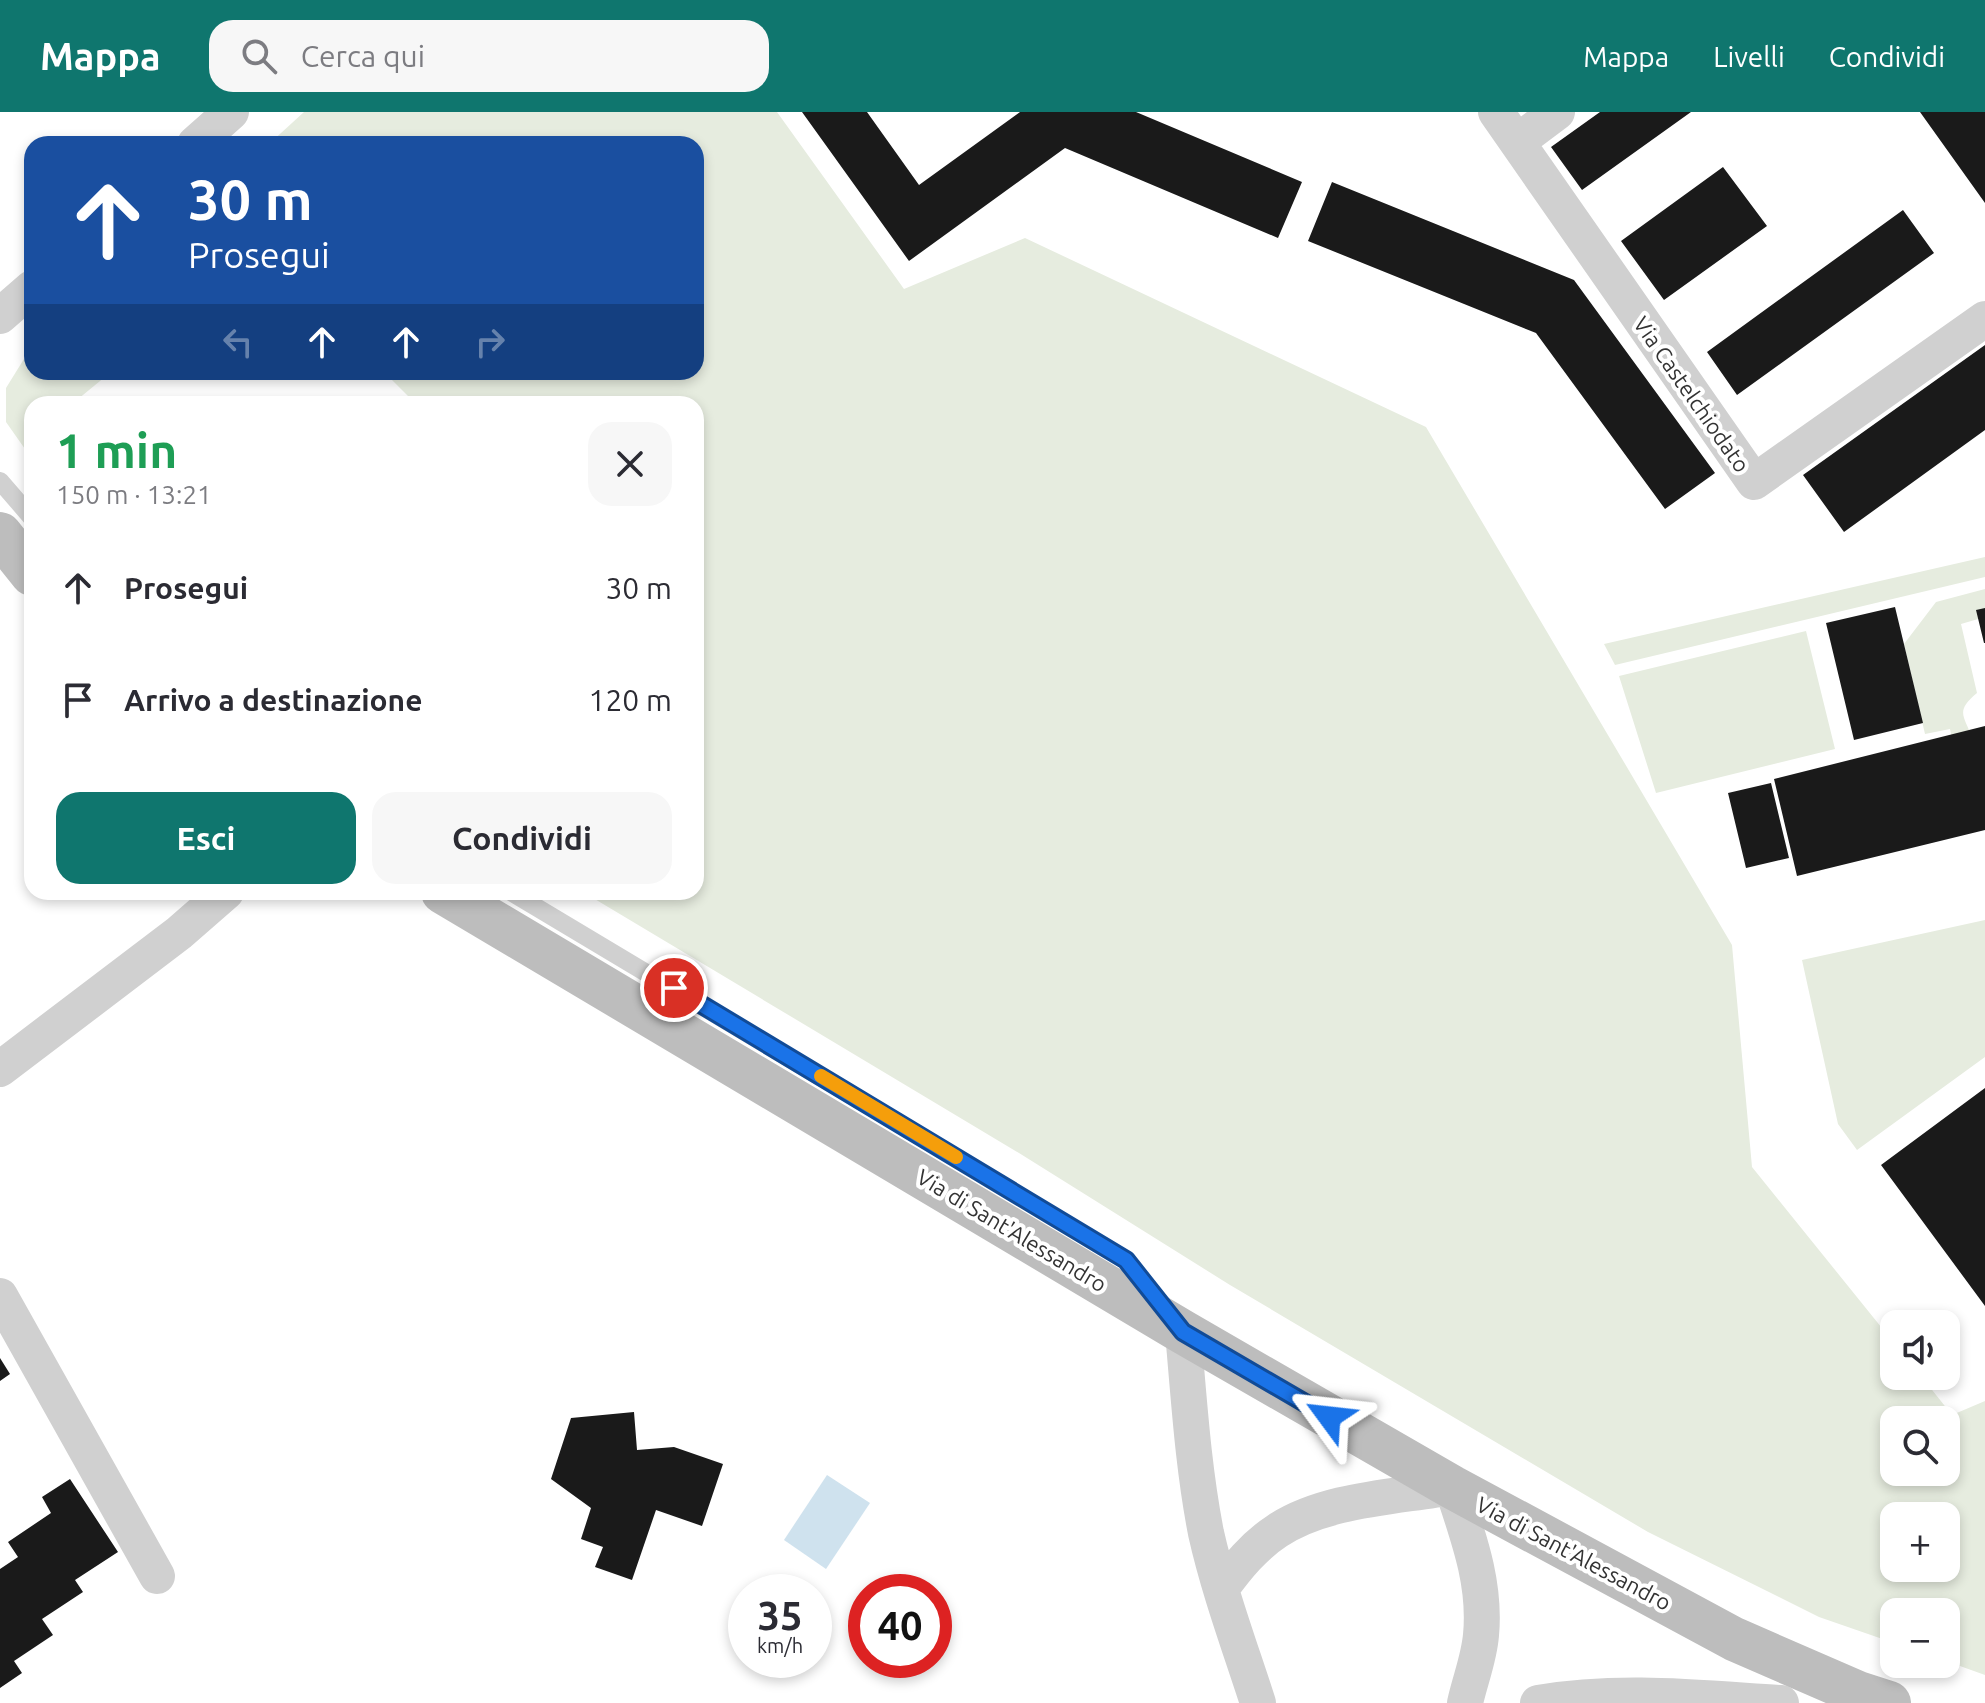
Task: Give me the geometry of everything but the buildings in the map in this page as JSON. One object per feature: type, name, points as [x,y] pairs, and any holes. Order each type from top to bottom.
[{"type":"street","points":[[204,136],[231,112]]},
{"type":"street","name":"Via Castelchiodato","points":[[1496,112],[1754,482],[1985,319]]},
{"type":"street","points":[[1517,142],[1557,112]]},
{"type":"street","points":[[0,316],[24,295]]},
{"type":"street","points":[[0,534],[24,564]]},
{"type":"street","points":[[0,1069],[179,933],[217,900]]},
{"type":"street","name":"Via di Sant'Alessandro","points":[[456,900],[1183,1332],[1452,1487],[1734,1639],[1858,1693],[1889,1703]]},
{"type":"street","points":[[0,1296],[157,1576]]},
{"type":"street","points":[[1183,1332],[1195,1469],[1207,1534],[1221,1589],[1258,1703]]},
{"type":"street","points":[[1221,1589],[1256,1548],[1275,1532],[1301,1518],[1331,1507],[1452,1487],[1478,1574],[1482,1611],[1479,1649],[1465,1703]]},
{"type":"street","points":[[1538,1703],[1596,1695],[1781,1703]]},
{"type":"lane","points":[[0,481],[24,509]]},
{"type":"lane","points":[[524,900],[1126,1260],[1183,1332]]},
{"type":"shaded area","points":[[304,112],[777,112],[904,289],[1025,238],[1426,427],[1732,945],[1752,1167],[1880,1326],[1880,1390],[1932,1390],[1945,1406],[1880,1406],[1880,1486],[1960,1486],[1960,1412],[1985,1401],[1985,1675],[1960,1666],[1960,1598],[1880,1598],[1880,1638],[1819,1617],[1648,1532],[1230,1285],[1019,1153],[596,900],[704,900],[704,396],[408,396],[392,380],[704,380],[704,136],[278,136]]},
{"type":"shaded area","points":[[24,359],[24,380],[101,380],[82,396],[24,396],[24,448],[6,422],[6,388]]},
{"type":"shaded area","points":[[1985,557],[1985,577],[1615,665],[1604,644]]},
{"type":"shaded area","points":[[1985,589],[1985,617],[1961,624],[1977,693],[1963,710],[1972,738],[1953,745],[1950,729],[1925,734],[1904,644],[1936,602]]},
{"type":"shaded area","points":[[1806,631],[1835,749],[1656,793],[1619,676]]},
{"type":"shaded area","points":[[1985,920],[1985,1057],[1857,1150],[1838,1124],[1802,960]]},
{"type":"water","points":[[827,1475],[870,1503],[826,1569],[784,1540]]},
{"type":"slow traffic","points":[[821,1076],[956,1157]]},
{"type":"route","points":[[674,988],[1126,1260],[1183,1332],[1329,1417]]}]
